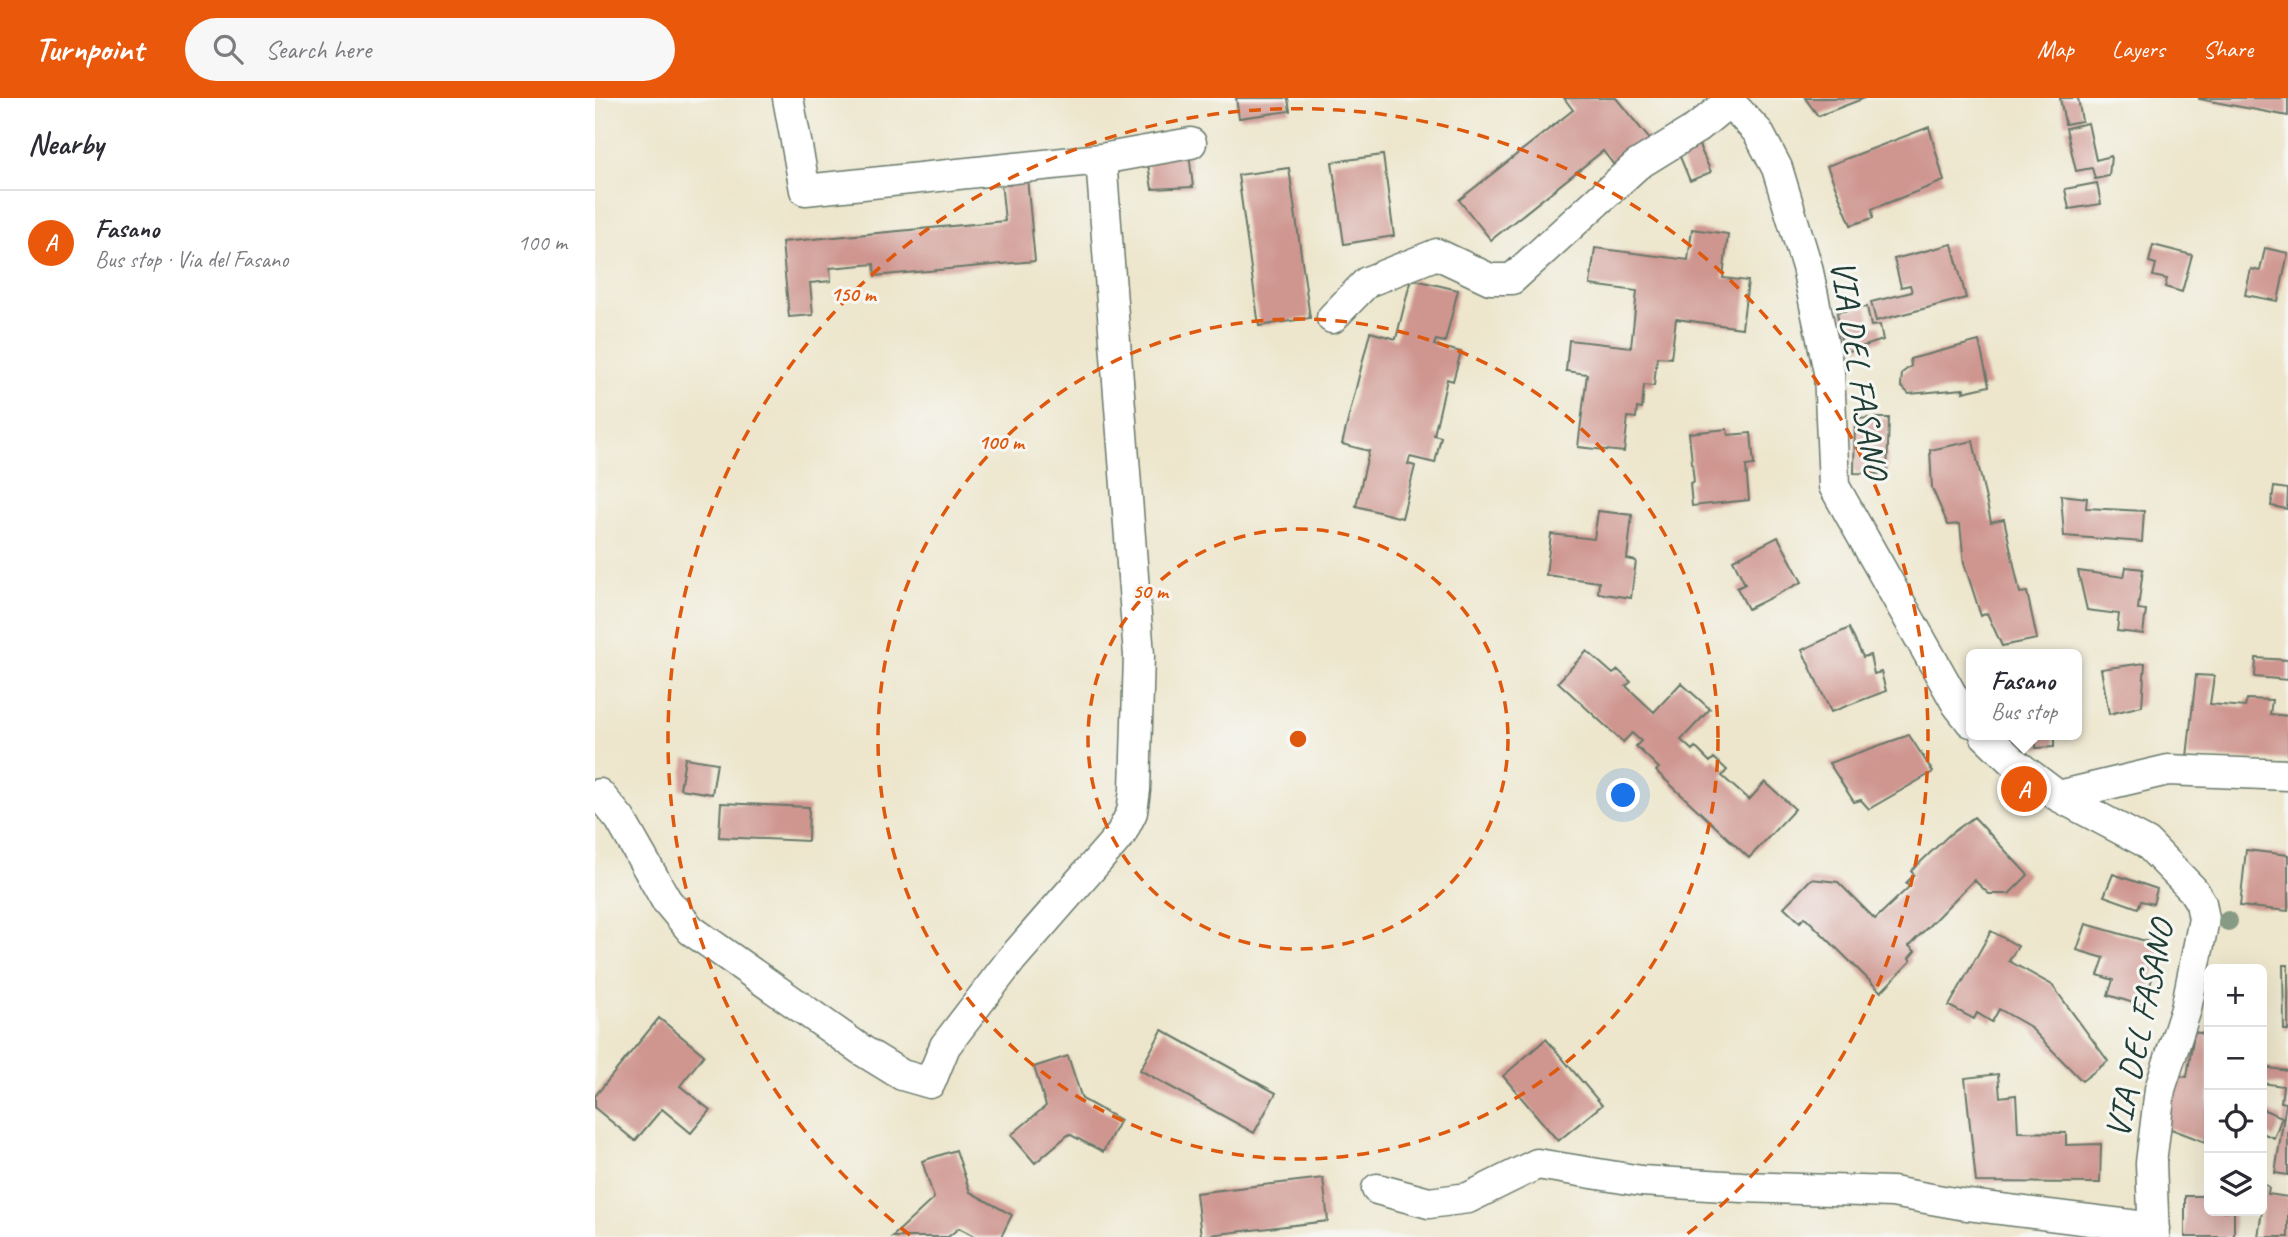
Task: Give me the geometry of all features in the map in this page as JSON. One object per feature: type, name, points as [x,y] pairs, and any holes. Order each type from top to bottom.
[{"type":"street","points":[[788,98],[805,190],[1101,159],[1191,143]]},
{"type":"street","points":[[1332,318],[1367,282],[1437,254],[1490,279],[1512,279],[1637,165],[1697,128],[1728,99]]},
{"type":"street","name":"VIA DEL FASANO","points":[[1728,99],[1758,132],[1777,169],[1807,267],[1829,372],[1834,486],[1957,704],[1966,715]]},
{"type":"street","points":[[595,795],[599,794],[620,819],[666,900],[691,930],[863,1051],[902,1075],[930,1083],[945,1046],[1011,960],[1121,834],[1132,812],[1139,655],[1101,159]]},
{"type":"street","name":"VIA DEL FASANO","points":[[1990,740],[2013,762],[2058,796],[2147,843],[2193,890],[2201,903],[2204,919],[2186,1009],[2160,1088],[2151,1163],[2154,1232]]},
{"type":"street","points":[[2058,796],[2168,770],[2288,775]]},
{"type":"street","points":[[1377,1189],[1429,1203],[1468,1198],[1537,1164],[1641,1181],[1892,1192],[2154,1232]]},
{"type":"building","points":[[1236,98],[1288,98],[1290,111],[1239,118]]},
{"type":"building","points":[[1564,98],[1616,98],[1652,142],[1618,170],[1603,151],[1491,240],[1459,200],[1573,110]]},
{"type":"building","points":[[1805,98],[1865,98],[1818,116]]},
{"type":"building","points":[[2060,98],[2078,98],[2082,121],[2065,124]]},
{"type":"building","points":[[2288,98],[2288,116],[2199,99]]},
{"type":"building","points":[[2088,123],[2096,160],[2111,156],[2109,176],[2095,179],[2092,168],[2076,171],[2066,128]]},
{"type":"building","points":[[1929,127],[1944,181],[1872,209],[1873,218],[1851,225],[1827,166]]},
{"type":"building","points":[[1698,143],[1711,172],[1690,181],[1678,152]]},
{"type":"building","points":[[1189,153],[1193,187],[1152,189],[1147,158]]},
{"type":"building","points":[[1383,155],[1394,236],[1344,244],[1332,162]]},
{"type":"building","points":[[1289,168],[1310,318],[1259,326],[1238,175]]},
{"type":"building","points":[[1027,178],[1035,261],[875,276],[874,264],[830,268],[831,281],[810,283],[813,315],[789,317],[782,242],[1005,221],[1001,181]]},
{"type":"building","points":[[2097,183],[2101,204],[2069,209],[2065,189]]},
{"type":"building","points":[[1692,229],[1728,234],[1723,278],[1748,281],[1742,328],[1676,319],[1671,358],[1657,357],[1654,386],[1644,385],[1642,409],[1637,408],[1636,418],[1628,417],[1624,452],[1578,447],[1587,374],[1566,371],[1569,340],[1631,347],[1637,291],[1590,285],[1595,248],[1688,260]]},
{"type":"building","points":[[1952,244],[1966,298],[1876,321],[1871,302],[1912,292],[1910,285],[1901,287],[1894,259]]},
{"type":"building","points":[[2153,245],[2192,255],[2182,292],[2165,287],[2167,279],[2153,276],[2156,264],[2149,262]]},
{"type":"building","points":[[2265,248],[2288,253],[2278,301],[2245,295],[2251,269],[2260,271]]},
{"type":"building","points":[[1411,279],[1458,290],[1445,342],[1436,340],[1434,345],[1461,352],[1453,381],[1447,379],[1434,435],[1441,437],[1435,463],[1410,457],[1408,464],[1415,466],[1402,518],[1356,506],[1369,451],[1342,444],[1370,332],[1396,339]]},
{"type":"building","points":[[1867,307],[1871,326],[1880,325],[1883,340],[1843,353],[1837,312]]},
{"type":"building","points":[[1979,341],[1989,386],[1963,392],[1964,389],[1909,394],[1901,386],[1902,373],[1911,366],[1910,359]]},
{"type":"building","points":[[1889,418],[1887,474],[1854,473],[1855,419]]},
{"type":"building","points":[[1727,429],[1728,435],[1751,433],[1754,465],[1746,466],[1749,500],[1692,506],[1690,483],[1694,482],[1689,433]]},
{"type":"building","points":[[1973,441],[1991,522],[2004,519],[2020,593],[2027,592],[2037,639],[2002,646],[1987,613],[1981,616],[1964,563],[1960,524],[1948,525],[1932,488],[1930,450]]},
{"type":"building","points":[[2274,487],[2288,489],[2287,509],[2271,506]]},
{"type":"building","points":[[2061,495],[2087,498],[2086,508],[2144,511],[2142,542],[2064,536]]},
{"type":"building","points":[[1598,511],[1632,515],[1627,559],[1636,561],[1631,598],[1598,593],[1599,582],[1546,575],[1551,534],[1594,539]]},
{"type":"building","points":[[1778,537],[1802,582],[1748,609],[1737,588],[1745,584],[1733,560]]},
{"type":"building","points":[[2126,567],[2143,569],[2138,609],[2146,610],[2143,634],[2117,631],[2119,614],[2087,610],[2078,571],[2124,577]]},
{"type":"building","points":[[1849,628],[1863,657],[1870,655],[1874,674],[1881,672],[1886,691],[1831,712],[1802,650]]},
{"type":"building","points":[[1587,651],[1613,674],[1618,670],[1631,682],[1626,686],[1654,712],[1681,683],[1710,709],[1681,740],[1692,750],[1695,747],[1710,762],[1714,758],[1727,770],[1722,776],[1749,800],[1765,782],[1795,809],[1749,858],[1656,771],[1659,768],[1636,746],[1641,741],[1632,733],[1623,742],[1558,682]]},
{"type":"building","points":[[2256,658],[2288,660],[2288,680],[2255,677]]},
{"type":"building","points":[[2145,663],[2142,706],[2109,714],[2101,669]]},
{"type":"building","points":[[2196,675],[2214,676],[2210,704],[2245,707],[2247,699],[2272,700],[2270,714],[2288,716],[2288,760],[2187,757]]},
{"type":"building","points":[[1909,735],[1933,772],[1869,809],[1861,800],[1854,802],[1829,763]]},
{"type":"building","points":[[2036,740],[2054,740],[2054,747],[2036,748]]},
{"type":"building","points":[[685,758],[717,763],[712,794],[680,789]]},
{"type":"building","points":[[721,803],[809,807],[808,841],[719,837]]},
{"type":"building","points":[[1974,817],[2028,875],[2009,894],[1989,894],[1974,880],[1909,946],[1915,951],[1909,958],[1911,961],[1881,992],[1805,917],[1800,922],[1784,907],[1811,879],[1838,882],[1875,919],[1909,887],[1906,883],[1914,875],[1911,871],[1949,835]]},
{"type":"building","points":[[2246,850],[2288,855],[2288,911],[2240,906]]},
{"type":"building","points":[[2113,874],[2157,889],[2153,904],[2141,901],[2138,908],[2104,896]]},
{"type":"building","points":[[2086,924],[2163,946],[2143,1006],[2108,995],[2113,980],[2098,975],[2104,958],[2077,950]]},
{"type":"building","points":[[1991,931],[2018,946],[2009,961],[2052,985],[2108,1061],[2082,1081],[2029,1026],[1999,1009],[1992,1022],[1977,1013],[1974,1019],[1949,1006]]},
{"type":"building","points":[[2283,965],[2288,965],[2288,1030],[2284,1030]]},
{"type":"building","points":[[659,1018],[704,1055],[680,1086],[710,1110],[691,1133],[662,1109],[635,1141],[595,1108],[595,1096]]},
{"type":"building","points":[[1162,1030],[1276,1093],[1254,1133],[1140,1070]]},
{"type":"building","points":[[2194,1032],[2204,1034],[2204,1142],[2166,1127],[2176,1076],[2187,1077]]},
{"type":"building","points":[[1546,1039],[1602,1105],[1558,1141],[1503,1076]]},
{"type":"building","points":[[1068,1056],[1082,1099],[1120,1120],[1103,1152],[1069,1134],[1035,1163],[1011,1135],[1046,1106],[1034,1067]]},
{"type":"building","points":[[2267,1068],[2288,1071],[2288,1175],[2275,1173],[2286,1103],[2281,1102],[2283,1086],[2267,1084]]},
{"type":"building","points":[[1998,1074],[2000,1097],[2016,1095],[2018,1132],[2066,1133],[2066,1145],[2101,1144],[2100,1183],[1976,1182],[1965,1078]]},
{"type":"building","points":[[2267,1111],[2282,1117],[2274,1138],[2267,1135]]},
{"type":"building","points":[[956,1150],[970,1192],[1012,1215],[1001,1237],[976,1237],[959,1228],[948,1237],[892,1237],[934,1198],[922,1161]]},
{"type":"building","points":[[1323,1178],[1328,1221],[1201,1236],[1196,1193]]},
{"type":"building","points":[[2267,1186],[2268,1194],[2288,1197],[2288,1237],[2258,1237],[2261,1216],[2267,1216]]},
{"type":"building","points":[[2185,1196],[2204,1196],[2204,1216],[2234,1216],[2234,1237],[2185,1237]]},
{"type":"place","name":"Fasano","points":[[2024,789]]}]
